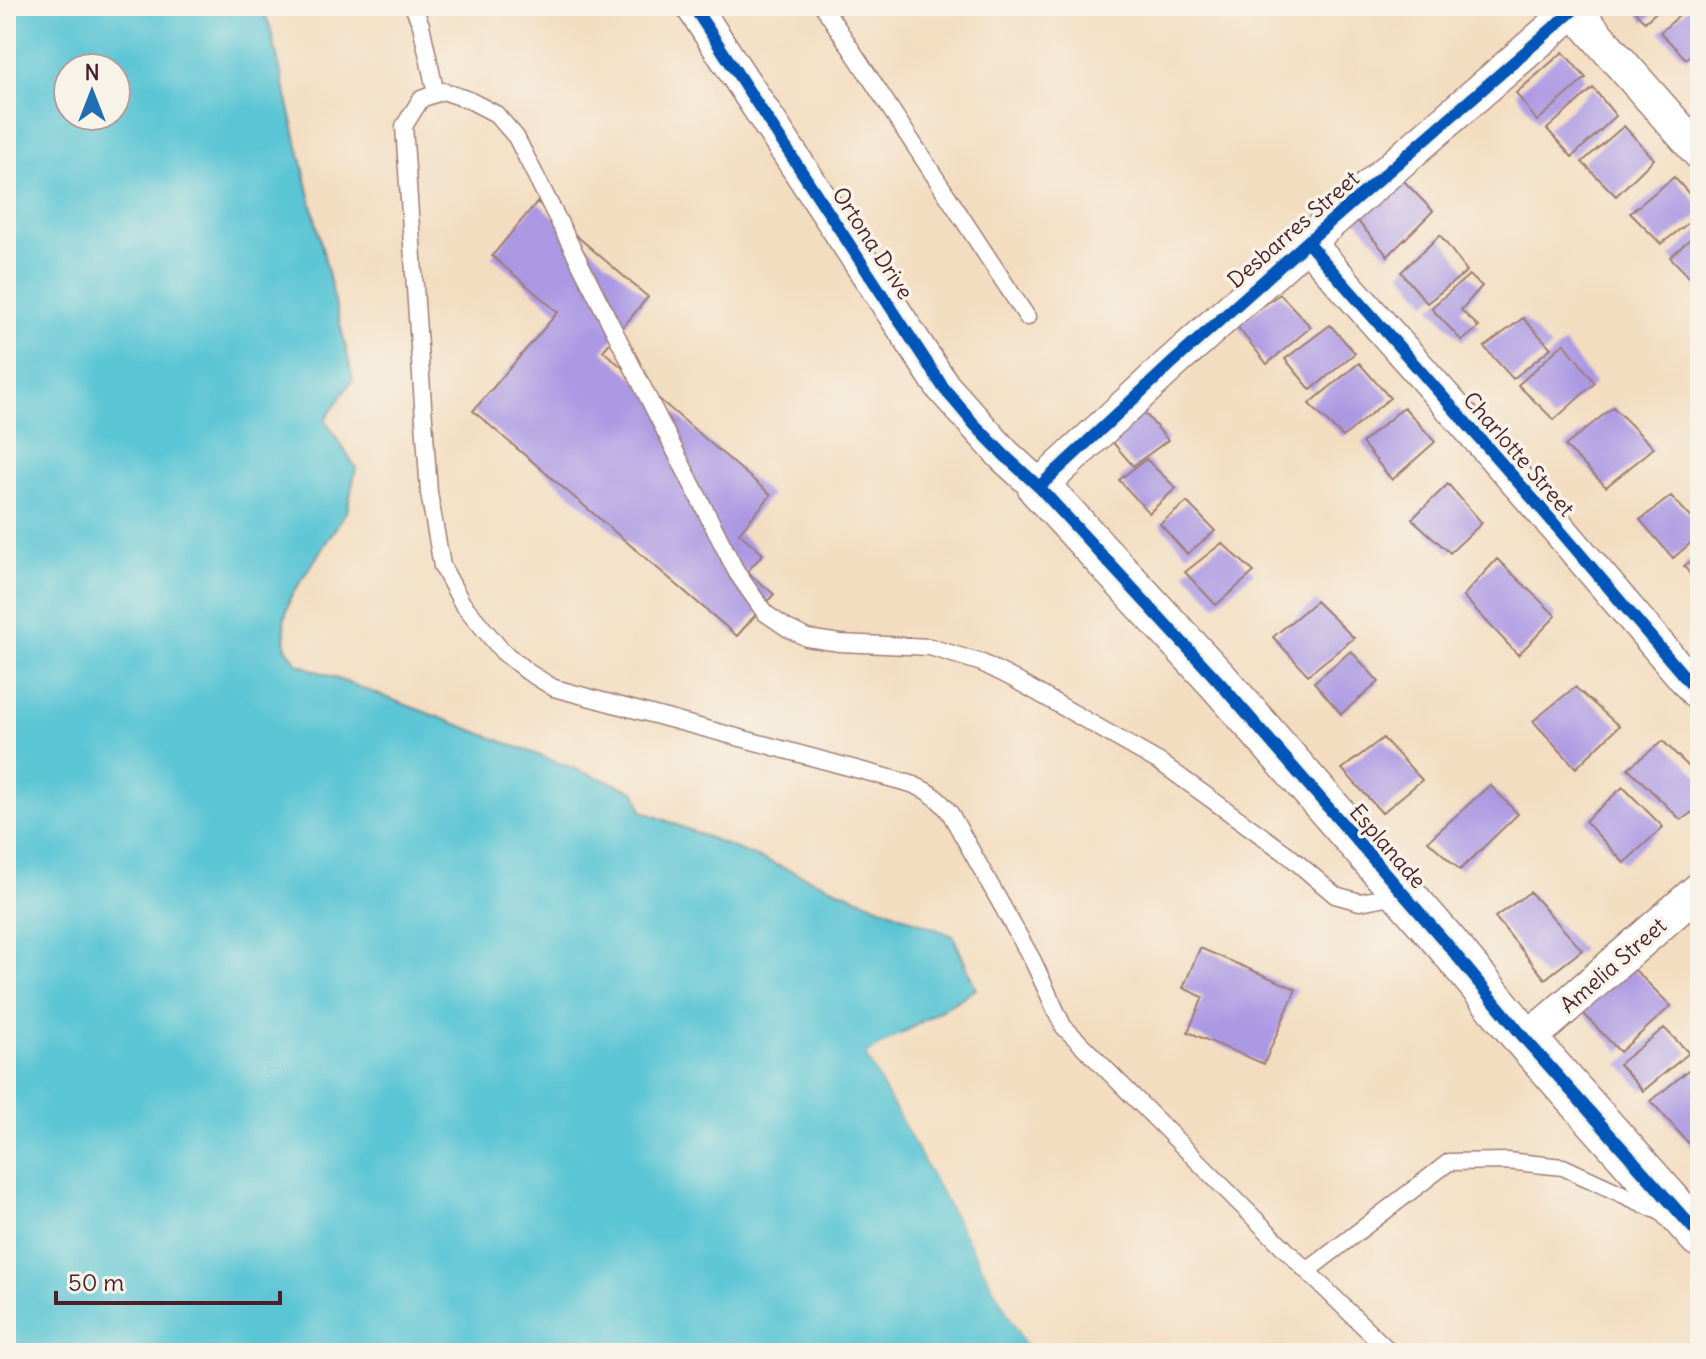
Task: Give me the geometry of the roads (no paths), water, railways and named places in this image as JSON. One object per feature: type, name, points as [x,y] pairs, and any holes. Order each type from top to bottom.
[{"type":"street","name":"Ortona Drive","points":[[693,6],[943,387],[1004,455],[1039,487]]},
{"type":"street","name":"Desbarres Street","points":[[1039,487],[1307,242],[1576,8]]},
{"type":"street","points":[[1576,8],[1700,153]]},
{"type":"street","name":"Charlotte Street","points":[[1307,242],[1700,695]]},
{"type":"street","name":"Esplanade","points":[[1039,487],[1219,682],[1525,1039],[1696,1231]]},
{"type":"street","name":"Amelia Street","points":[[1525,1039],[1700,889]]},
{"type":"lane","points":[[413,6],[421,25],[436,94]]},
{"type":"lane","points":[[823,6],[1027,317]]},
{"type":"lane","points":[[1391,1353],[1063,1026],[1033,961],[939,798],[908,783],[554,688],[503,652],[462,603],[442,566],[429,493],[404,126],[421,99],[443,91],[469,100],[496,114],[516,137],[737,573],[765,613],[807,638],[840,643],[930,647],[982,663],[1161,763],[1287,854],[1335,895],[1360,902],[1387,897],[1398,888]]},
{"type":"lane","points":[[1307,1271],[1449,1162],[1507,1161],[1563,1167],[1696,1231]]},
{"type":"water","points":[[6,6],[259,6],[269,23],[353,379],[325,420],[356,468],[347,510],[290,598],[284,621],[286,648],[298,664],[636,792],[642,811],[953,936],[976,989],[866,1055],[1030,1353],[6,1353]]}]
